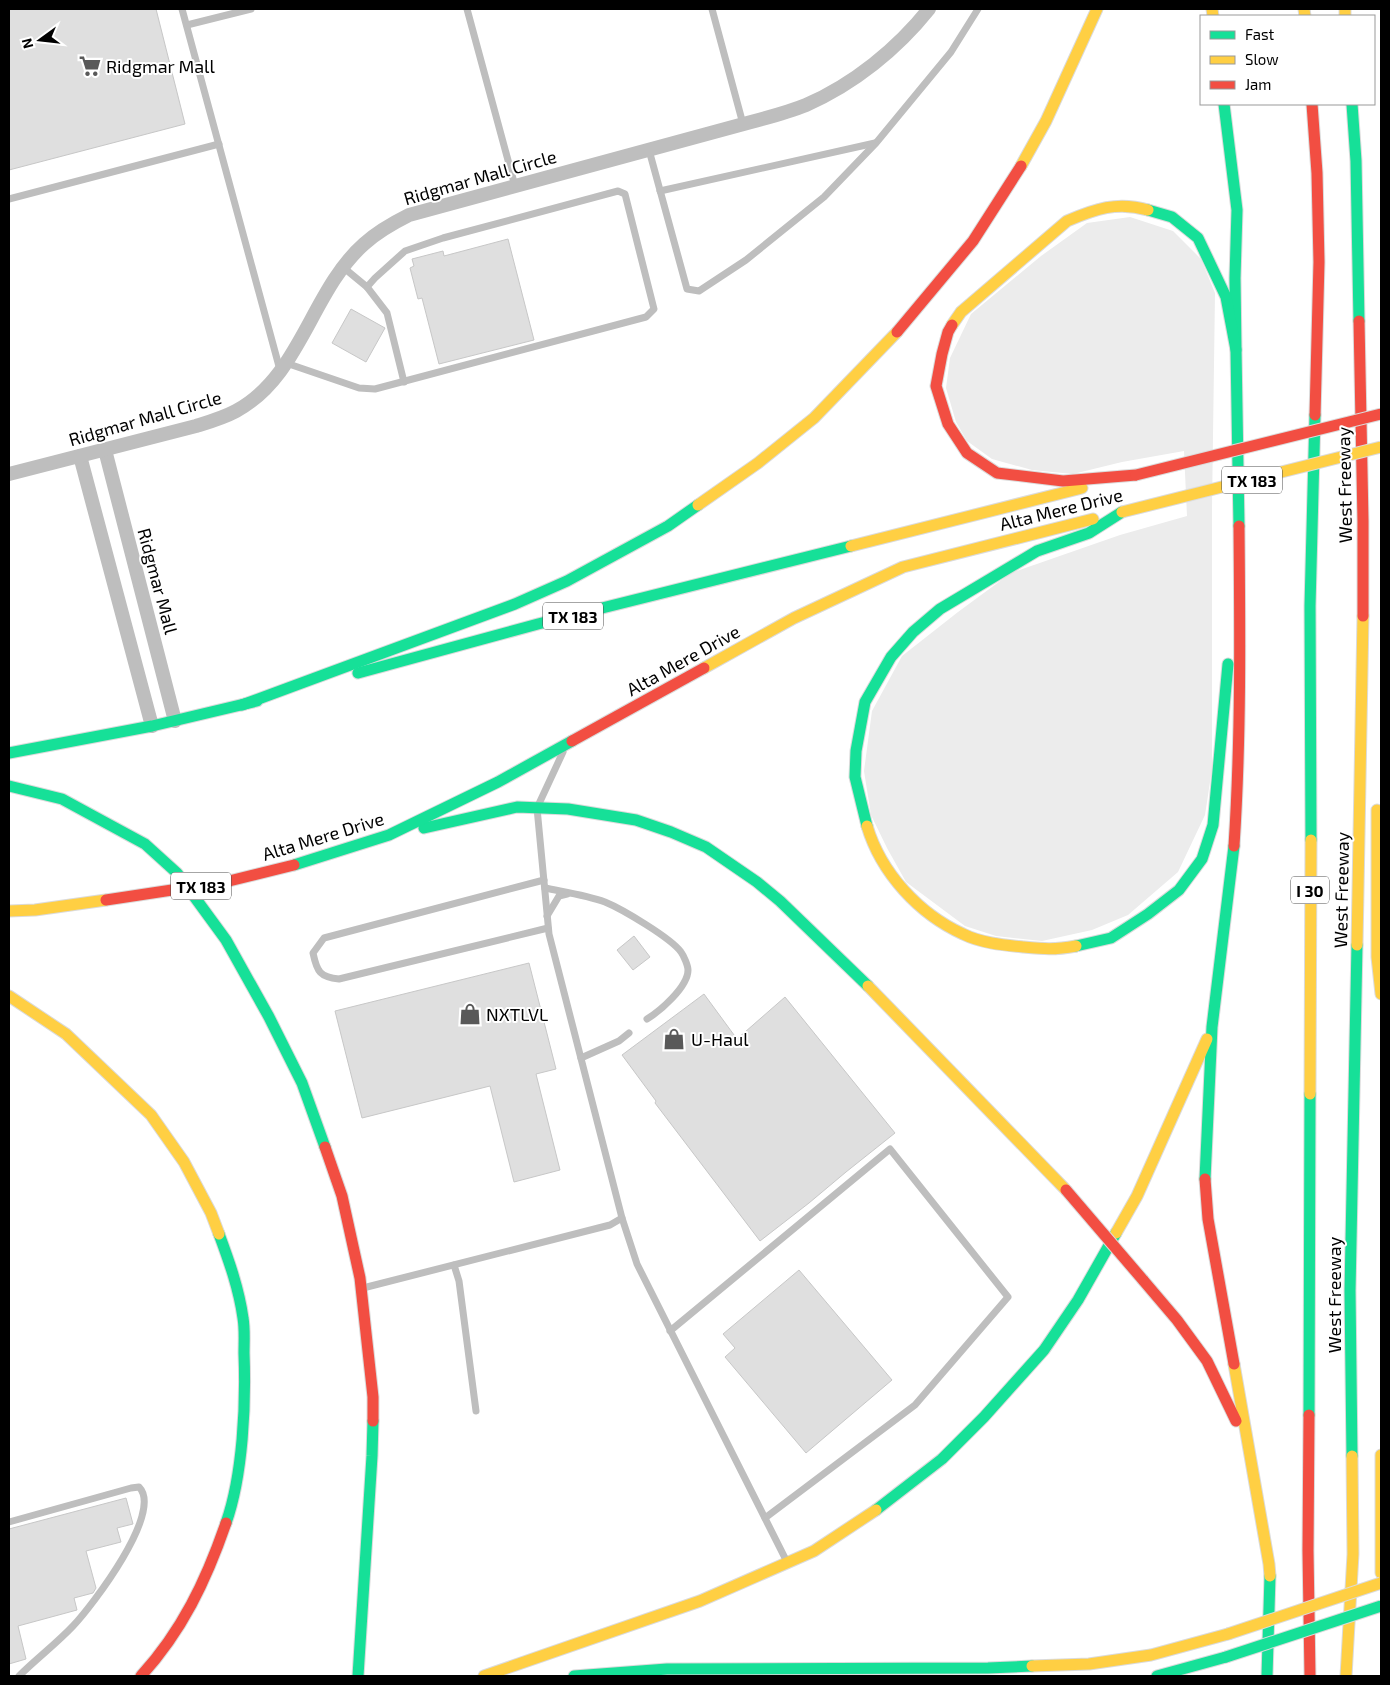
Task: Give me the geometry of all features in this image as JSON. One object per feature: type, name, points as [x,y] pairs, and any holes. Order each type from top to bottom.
[{"type":"main road","points":[[242,706],[515,604],[567,581],[668,526],[758,463],[814,418],[906,322],[973,241],[1010,185],[1046,121],[1097,9]]},
{"type":"main road","points":[[1224,105],[1237,210],[1235,278],[1240,631],[1238,786],[1231,875],[1212,1027],[1205,1185],[1208,1219],[1269,1564],[1267,1676]]},
{"type":"main road","name":"West Freeway","points":[[1310,1676],[1308,1551],[1310,606],[1319,262],[1317,173],[1312,105]]},
{"type":"main road","name":"West Freeway","points":[[1346,1676],[1353,1554],[1350,1292],[1362,723],[1362,502],[1357,216],[1352,105]]},
{"type":"main road","points":[[1136,475],[1063,481],[997,473],[967,452],[948,424],[936,386],[948,332],[960,312],[1068,221],[1088,212],[1114,205],[1141,208],[1172,217],[1198,238],[1226,296],[1236,350]]},
{"type":"main road","name":"Alta Mere Drive","points":[[9,753],[152,726],[242,706],[502,633],[1381,414]]},
{"type":"main road","name":"Alta Mere Drive","points":[[9,911],[35,910],[225,882],[294,865],[389,835],[498,782],[794,618],[903,567],[1381,447]]},
{"type":"main road","points":[[1122,512],[1090,533],[1037,551],[940,609],[913,632],[891,657],[865,702],[856,751],[855,777],[860,802],[877,852],[900,887],[932,916],[964,935],[1002,945],[1055,950],[1111,938],[1148,914],[1179,890],[1202,860],[1213,825],[1226,667],[1240,631]]},
{"type":"main road","points":[[1362,723],[1372,770]]},
{"type":"main road","points":[[9,786],[62,799],[145,844],[177,873],[226,940],[269,1016],[302,1083],[342,1196],[361,1289],[373,1397],[372,1456],[358,1676]]},
{"type":"main road","points":[[1377,799],[1377,957],[1381,994]]},
{"type":"main road","points":[[389,835],[517,807],[568,808],[636,820],[662,829],[706,847],[757,882],[780,901],[876,994],[1066,1190],[1177,1320],[1207,1361],[1248,1445]]},
{"type":"main road","points":[[9,996],[66,1034],[151,1115],[184,1162],[211,1213],[232,1270],[243,1319],[246,1393],[239,1464],[230,1513],[214,1559],[190,1610],[160,1655],[141,1676]]},
{"type":"main road","points":[[484,1676],[700,1601],[814,1551],[860,1522],[899,1494],[942,1458],[984,1417],[1044,1350],[1078,1300],[1137,1196],[1212,1027]]},
{"type":"main road","points":[[1381,1455],[1381,1573]]},
{"type":"main road","points":[[574,1676],[666,1669],[988,1668],[1089,1664],[1151,1654],[1228,1634],[1381,1583]]},
{"type":"main road","points":[[1158,1676],[1226,1657],[1381,1606]]},
{"type":"street","name":"Ridgmar Mall Circle","points":[[9,474],[196,426],[235,412],[266,387],[283,367],[324,297],[363,245],[373,236],[399,220],[409,215],[804,106],[846,84],[870,67],[898,42],[929,9]]},
{"type":"street","name":"Ridgmar Mall","points":[[105,450],[175,720]]},
{"type":"street","points":[[80,456],[152,726]]},
{"type":"lane","points":[[182,9],[283,367],[359,388],[375,389],[646,317],[654,309],[625,194],[618,191],[443,238],[405,251],[375,278],[367,288]]},
{"type":"lane","points":[[187,25],[250,9]]},
{"type":"lane","points":[[467,9],[515,186]]},
{"type":"lane","points":[[712,9],[743,124]]},
{"type":"lane","points":[[649,150],[687,289],[699,291],[746,260],[824,197],[876,142],[951,52],[978,9]]},
{"type":"lane","points":[[660,191],[876,142]]},
{"type":"lane","points":[[9,199],[219,144]]},
{"type":"lane","points":[[344,268],[367,288],[388,313],[404,382]]},
{"type":"lane","points":[[567,743],[537,808],[548,928],[622,1218],[637,1264],[788,1563]]},
{"type":"lane","points":[[548,928],[339,979],[328,978],[321,973],[316,965],[313,953],[324,938],[544,884],[569,894],[604,902],[661,935],[681,952],[688,970],[685,980],[676,994],[647,1019]]},
{"type":"lane","points":[[547,916],[559,896],[569,894]]},
{"type":"lane","points":[[581,1058],[620,1041],[629,1033]]},
{"type":"lane","points":[[670,1331],[890,1149],[1008,1297],[915,1406],[765,1518]]},
{"type":"lane","points":[[361,1289],[610,1225],[622,1218]]},
{"type":"lane","points":[[454,1265],[459,1281],[476,1411]]},
{"type":"lane","points":[[9,1522],[131,1488],[139,1487],[144,1492],[145,1502],[136,1533],[112,1577],[73,1626],[19,1676]]},
{"type":"shaded area","points":[[1130,217],[1173,231],[1201,259],[1215,293],[1212,507],[1212,769],[1205,815],[1178,872],[1128,915],[1092,930],[1042,941],[996,936],[965,926],[906,882],[887,848],[871,815],[864,771],[872,711],[902,656],[1011,573],[1120,535],[1187,516],[1184,451],[1122,462],[1073,474],[1032,470],[992,459],[967,441],[956,422],[946,388],[950,358],[971,314],[1041,256],[1087,223]]},
{"type":"building","name":"Ridgmar Mall","points":[[9,9],[156,9],[185,124],[9,170]]},
{"type":"building","points":[[508,239],[534,340],[439,364],[422,298],[418,299],[410,268],[414,266],[412,259],[443,251],[444,256]]},
{"type":"building","points":[[351,309],[385,328],[366,362],[332,343]]},
{"type":"building","points":[[634,936],[650,957],[633,970],[617,950]]},
{"type":"building","points":[[529,963],[556,1069],[536,1074],[560,1170],[514,1182],[490,1086],[362,1118],[335,1011]]},
{"type":"building","points":[[704,994],[737,1039],[785,997],[895,1133],[760,1241],[655,1103],[656,1101],[622,1055]]},
{"type":"building","points":[[799,1270],[892,1380],[806,1453],[725,1357],[735,1348],[723,1334]]},
{"type":"building","points":[[126,1498],[133,1524],[117,1528],[121,1542],[86,1551],[96,1588],[93,1593],[74,1598],[77,1610],[18,1626],[26,1659],[9,1664],[9,1529]]},
{"type":"traffic: fast","points":[[1224,105],[1237,210],[1235,278],[1236,350]]},
{"type":"traffic: fast","points":[[1352,105],[1356,161],[1359,321]]},
{"type":"traffic: fast","points":[[1148,210],[1172,217],[1198,238],[1226,297],[1236,350],[1239,526]]},
{"type":"traffic: fast","points":[[1311,840],[1310,606],[1315,415]]},
{"type":"traffic: fast","points":[[242,705],[515,604],[567,581],[668,526],[698,505]]},
{"type":"traffic: fast","points":[[867,826],[855,777],[856,751],[865,702],[891,657],[913,632],[940,609],[1037,551],[1089,533],[1122,512]]},
{"type":"traffic: fast","points":[[358,673],[538,624],[851,546]]},
{"type":"traffic: fast","points":[[1076,946],[1111,938],[1148,914],[1179,890],[1202,859],[1213,825],[1228,664]]},
{"type":"traffic: fast","points":[[9,753],[152,726],[257,701]]},
{"type":"traffic: fast","points":[[294,865],[389,835],[498,782],[572,741]]},
{"type":"traffic: fast","points":[[9,786],[62,799],[145,844],[177,873],[226,940],[269,1017],[302,1083],[325,1147]]},
{"type":"traffic: fast","points":[[424,828],[517,807],[568,809],[636,820],[671,832],[706,847],[757,882],[780,901],[868,986]]},
{"type":"traffic: fast","points":[[1205,1179],[1212,1027],[1234,846]]},
{"type":"traffic: fast","points":[[1352,1456],[1350,1291],[1357,945]]},
{"type":"traffic: fast","points":[[1309,1415],[1310,1094]]},
{"type":"traffic: fast","points":[[876,1510],[942,1459],[984,1417],[1044,1350],[1078,1300],[1116,1233]]},
{"type":"traffic: fast","points":[[219,1234],[236,1286],[244,1322],[244,1417],[240,1462],[232,1504],[226,1523]]},
{"type":"traffic: fast","points":[[358,1676],[373,1421]]},
{"type":"traffic: fast","points":[[1267,1676],[1270,1576]]},
{"type":"traffic: fast","points":[[1226,1657],[1381,1606]]},
{"type":"traffic: fast","points":[[1157,1676],[1226,1657]]},
{"type":"traffic: fast","points":[[574,1676],[667,1669],[988,1668],[1032,1666]]},
{"type":"traffic: slow","points":[[1021,166],[1046,121],[1097,9]]},
{"type":"traffic: slow","points":[[1212,9],[1213,15]]},
{"type":"traffic: slow","points":[[1304,9],[1305,15]]},
{"type":"traffic: slow","points":[[1345,9],[1345,15]]},
{"type":"traffic: slow","points":[[952,325],[961,312],[1067,221],[1087,213],[1116,206],[1137,207],[1148,210]]},
{"type":"traffic: slow","points":[[698,505],[758,463],[814,418],[897,332]]},
{"type":"traffic: slow","points":[[1122,512],[1381,447]]},
{"type":"traffic: slow","points":[[851,546],[1082,488]]},
{"type":"traffic: slow","points":[[704,668],[794,618],[903,567],[1093,519]]},
{"type":"traffic: slow","points":[[1357,945],[1363,616]]},
{"type":"traffic: slow","points":[[1377,810],[1377,957],[1381,994]]},
{"type":"traffic: slow","points":[[867,826],[873,843],[892,876],[917,903],[947,926],[985,942],[1049,949],[1076,946]]},
{"type":"traffic: slow","points":[[1310,1094],[1311,840]]},
{"type":"traffic: slow","points":[[9,911],[35,910],[106,900]]},
{"type":"traffic: slow","points":[[868,986],[1066,1190]]},
{"type":"traffic: slow","points":[[9,996],[66,1034],[151,1115],[184,1162],[211,1213],[219,1234]]},
{"type":"traffic: slow","points":[[1116,1233],[1137,1196],[1207,1039]]},
{"type":"traffic: slow","points":[[1234,1364],[1270,1576]]},
{"type":"traffic: slow","points":[[1381,1455],[1381,1573]]},
{"type":"traffic: slow","points":[[1346,1676],[1353,1554],[1352,1456]]},
{"type":"traffic: slow","points":[[484,1676],[700,1601],[814,1551],[876,1510]]},
{"type":"traffic: slow","points":[[1228,1634],[1381,1583]]},
{"type":"traffic: slow","points":[[1032,1666],[1089,1664],[1151,1655],[1228,1634]]},
{"type":"traffic: jam","points":[[1312,105],[1317,173],[1319,262],[1315,415]]},
{"type":"traffic: jam","points":[[897,332],[973,241],[1021,166]]},
{"type":"traffic: jam","points":[[1359,321],[1363,616]]},
{"type":"traffic: jam","points":[[952,325],[942,354],[936,386],[948,424],[967,453],[997,473],[1063,481],[1136,475]]},
{"type":"traffic: jam","points":[[1136,475],[1381,414]]},
{"type":"traffic: jam","points":[[1234,846],[1239,726],[1239,526]]},
{"type":"traffic: jam","points":[[572,741],[704,668]]},
{"type":"traffic: jam","points":[[106,900],[225,882],[294,865]]},
{"type":"traffic: jam","points":[[325,1147],[342,1196],[360,1278],[373,1397],[373,1421]]},
{"type":"traffic: jam","points":[[1205,1179],[1208,1219],[1234,1364]]},
{"type":"traffic: jam","points":[[1066,1190],[1143,1280]]},
{"type":"traffic: jam","points":[[1143,1280],[1177,1320],[1207,1361],[1236,1421]]},
{"type":"traffic: jam","points":[[1309,1415],[1308,1551],[1310,1676]]},
{"type":"traffic: jam","points":[[141,1676],[156,1659],[181,1623],[201,1585],[226,1523]]},
{"type":"place","name":"Ridgmar Mall","points":[[90,66]]},
{"type":"place","name":"NXTLVL","points":[[470,1014]]},
{"type":"place","name":"U-Haul","points":[[674,1039]]}]
